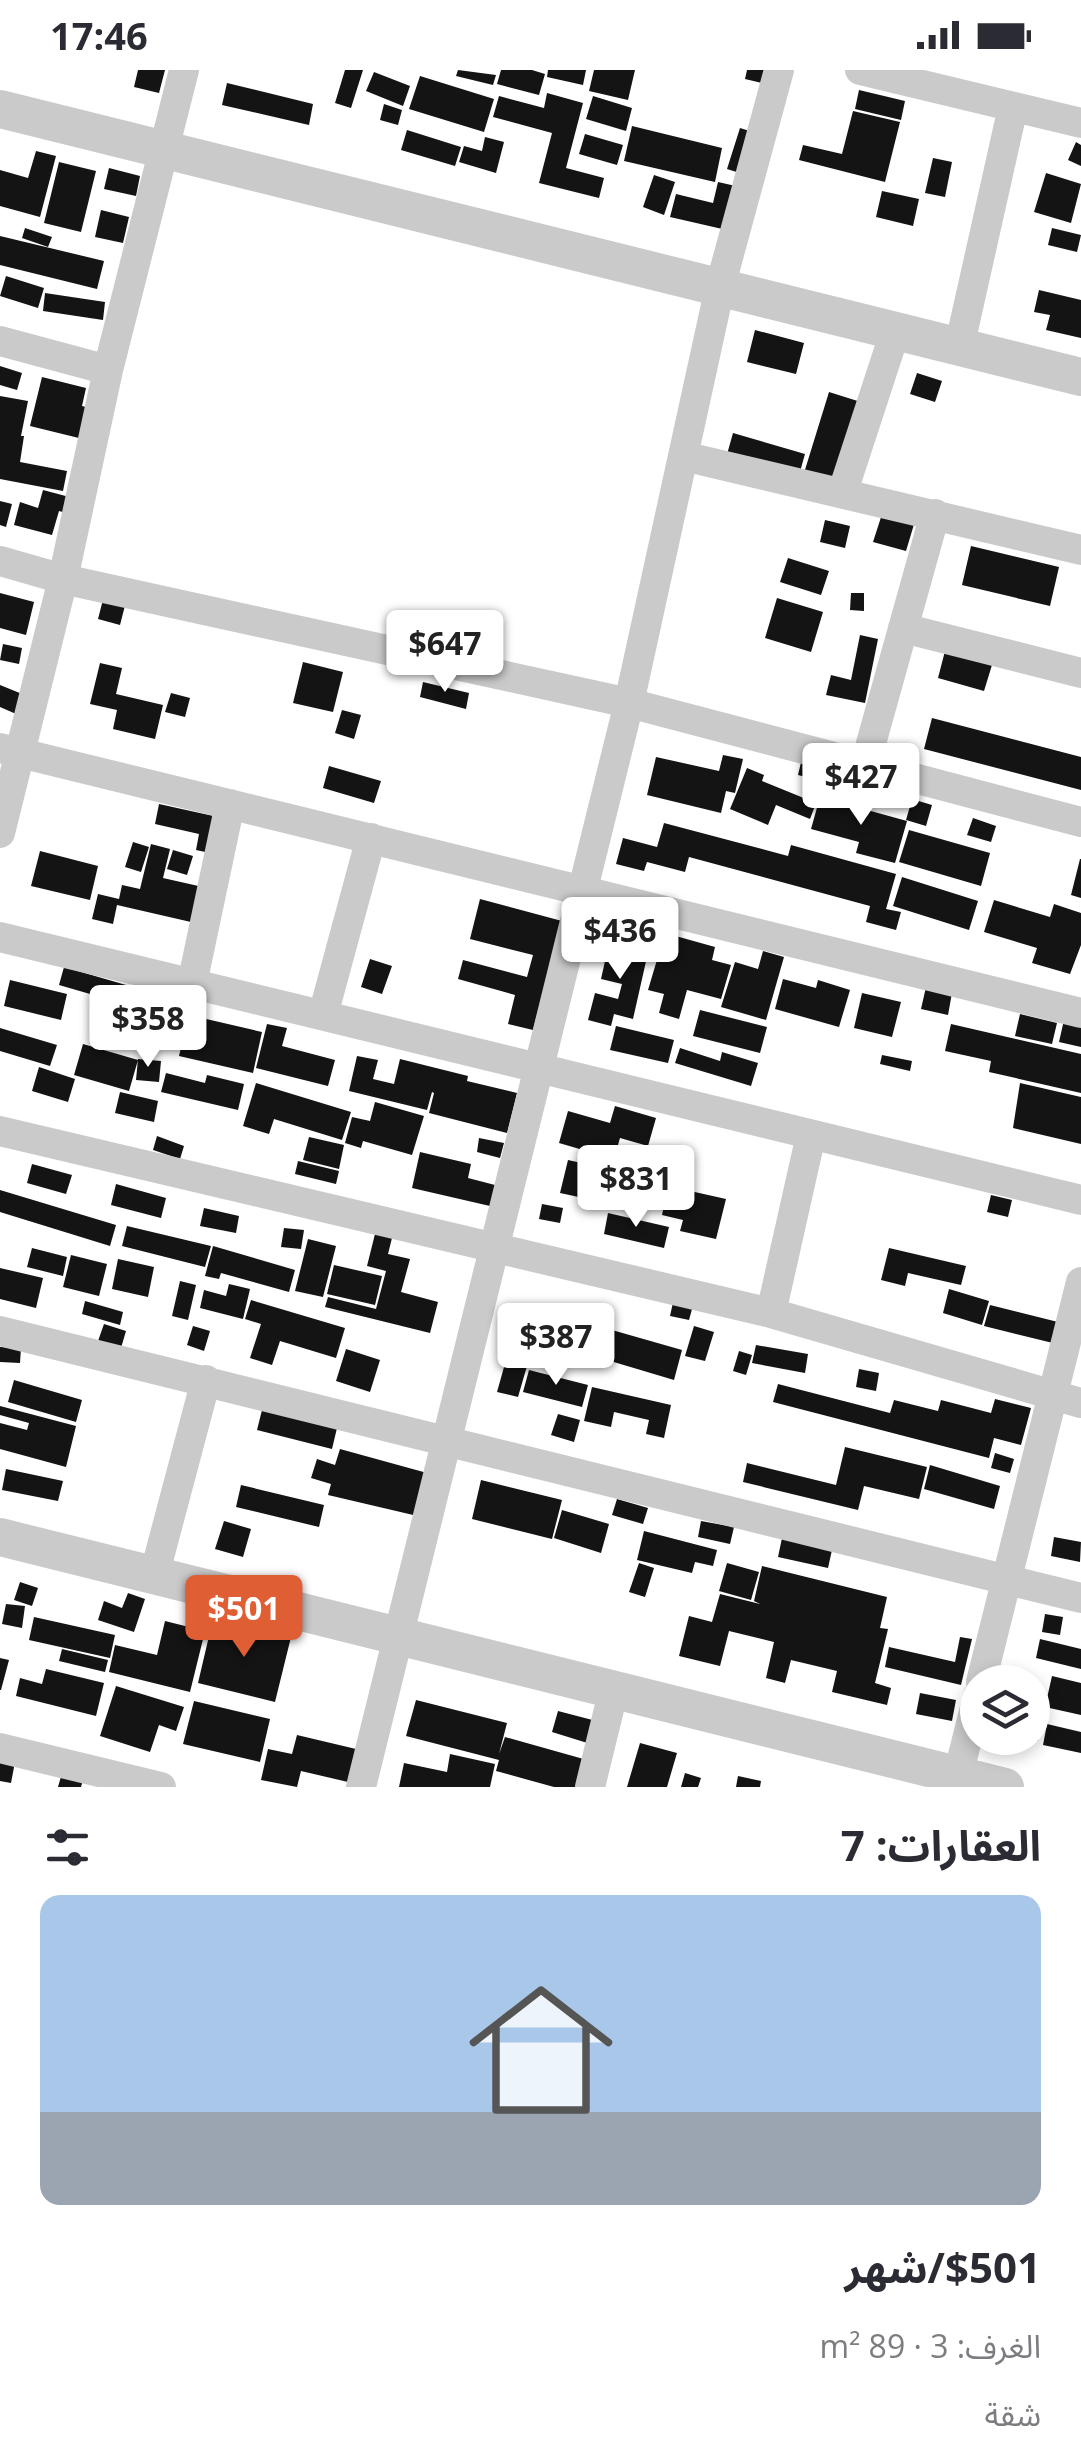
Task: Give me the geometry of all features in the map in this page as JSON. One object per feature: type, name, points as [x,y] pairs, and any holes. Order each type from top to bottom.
[{"type":"street","points":[[0,833],[10,750],[63,579],[108,370],[184,70]]},
{"type":"street","points":[[361,1787],[629,703],[720,287],[780,70]]},
{"type":"street","points":[[860,70],[1081,123]]},
{"type":"street","points":[[959,348],[1013,108]]},
{"type":"street","points":[[0,109],[1081,377]]},
{"type":"street","points":[[843,491],[896,332]]},
{"type":"street","points":[[0,341],[108,370]]},
{"type":"street","points":[[683,456],[1081,550]]},
{"type":"street","points":[[864,766],[935,514]]},
{"type":"street","points":[[0,561],[63,579],[629,703],[1081,822]]},
{"type":"street","points":[[903,628],[1081,673]]},
{"type":"street","points":[[10,750],[1081,1012]]},
{"type":"street","points":[[192,984],[230,804]]},
{"type":"street","points":[[324,1015],[370,838]]},
{"type":"street","points":[[0,937],[1081,1200]]},
{"type":"street","points":[[0,1131],[771,1313],[1081,1403]]},
{"type":"street","points":[[771,1313],[811,1136]]},
{"type":"street","points":[[985,1665],[1081,1282]]},
{"type":"street","points":[[0,1330],[1081,1598]]},
{"type":"street","points":[[154,1576],[206,1380]]},
{"type":"street","points":[[0,1537],[614,1689],[956,1781],[1005,1787]]},
{"type":"street","points":[[590,1787],[614,1689]]},
{"type":"street","points":[[0,1748],[161,1787]]},
{"type":"street","points":[[956,1781],[963,1755]]},
{"type":"building","points":[[138,70],[165,70],[159,93],[134,87]]},
{"type":"building","points":[[345,70],[363,70],[351,108],[335,103]]},
{"type":"building","points":[[458,70],[496,75],[493,85],[456,76]]},
{"type":"building","points":[[501,70],[545,74],[539,95],[497,84]]},
{"type":"building","points":[[548,70],[586,70],[583,85],[547,77]]},
{"type":"building","points":[[594,70],[635,70],[628,100],[589,91]]},
{"type":"building","points":[[747,70],[769,70],[766,84],[745,79]]},
{"type":"building","points":[[374,72],[410,86],[403,106],[366,91]]},
{"type":"building","points":[[420,76],[494,99],[484,132],[409,109]]},
{"type":"building","points":[[227,83],[313,104],[309,125],[222,105]]},
{"type":"building","points":[[859,90],[905,101],[901,120],[855,109]]},
{"type":"building","points":[[547,93],[583,103],[566,168],[604,178],[599,198],[539,183],[552,133],[493,117],[499,96],[544,108]]},
{"type":"building","points":[[593,96],[632,108],[626,131],[586,119]]},
{"type":"building","points":[[384,104],[402,110],[398,125],[380,120]]},
{"type":"building","points":[[853,111],[900,122],[885,182],[799,160],[803,145],[842,154]]},
{"type":"building","points":[[632,126],[722,148],[715,182],[624,161]]},
{"type":"building","points":[[740,128],[756,133],[743,174],[727,169]]},
{"type":"building","points":[[407,130],[461,147],[455,166],[401,150]]},
{"type":"building","points":[[585,134],[623,145],[617,165],[579,154]]},
{"type":"building","points":[[485,137],[504,142],[496,173],[459,162],[464,146],[482,151]]},
{"type":"building","points":[[1076,142],[1081,145],[1081,166],[1068,160]]},
{"type":"building","points":[[36,151],[56,156],[40,217],[0,206],[0,170],[28,178]]},
{"type":"building","points":[[933,158],[952,162],[945,197],[925,193]]},
{"type":"building","points":[[59,162],[96,171],[81,232],[44,223]]},
{"type":"building","points":[[109,168],[140,176],[136,196],[104,189]]},
{"type":"building","points":[[1046,173],[1081,184],[1071,223],[1034,212]]},
{"type":"building","points":[[654,175],[675,182],[664,215],[643,207]]},
{"type":"building","points":[[718,182],[740,187],[731,231],[670,217],[676,194],[713,203]]},
{"type":"building","points":[[882,191],[919,199],[913,226],[876,217]]},
{"type":"building","points":[[101,210],[129,217],[123,243],[95,237]]},
{"type":"building","points":[[25,228],[52,237],[48,247],[22,238]]},
{"type":"building","points":[[1052,228],[1081,235],[1077,252],[1048,245]]},
{"type":"building","points":[[0,236],[104,261],[97,289],[0,265]]},
{"type":"building","points":[[6,276],[44,288],[38,308],[0,296]]},
{"type":"building","points":[[1039,290],[1081,300],[1081,338],[1046,330],[1050,315],[1034,312]]},
{"type":"building","points":[[45,293],[105,302],[103,320],[43,311]]},
{"type":"building","points":[[755,330],[804,343],[796,374],[747,362]]},
{"type":"building","points":[[0,366],[22,373],[17,390],[0,385]]},
{"type":"building","points":[[917,373],[942,381],[935,402],[910,394]]},
{"type":"building","points":[[42,377],[86,388],[82,406],[98,410],[91,441],[30,426]]},
{"type":"building","points":[[829,392],[864,403],[839,484],[804,473]]},
{"type":"building","points":[[0,396],[28,401],[20,462],[67,471],[63,491],[0,479]]},
{"type":"building","points":[[733,433],[805,454],[794,493],[722,472]]},
{"type":"building","points":[[43,490],[77,499],[73,515],[59,511],[52,535],[14,525],[20,502],[38,508]]},
{"type":"building","points":[[0,501],[12,504],[6,527],[0,525]]},
{"type":"building","points":[[883,511],[915,521],[906,551],[873,542]]},
{"type":"building","points":[[825,520],[850,526],[845,548],[820,542]]},
{"type":"building","points":[[971,546],[1059,567],[1050,606],[962,585]]},
{"type":"building","points":[[788,558],[829,571],[821,595],[780,582]]},
{"type":"building","points":[[107,584],[129,590],[120,625],[98,619]]},
{"type":"building","points":[[0,593],[34,602],[26,635],[0,628]]},
{"type":"building","points":[[851,593],[864,593],[864,611],[850,610]]},
{"type":"building","points":[[777,598],[823,612],[811,652],[765,638]]},
{"type":"building","points":[[860,635],[878,639],[865,703],[826,695],[831,675],[851,680]]},
{"type":"building","points":[[3,644],[22,648],[19,664],[0,660]]},
{"type":"building","points":[[945,651],[992,665],[984,691],[938,678]]},
{"type":"building","points":[[303,662],[343,672],[333,712],[293,703]]},
{"type":"building","points":[[100,663],[122,668],[116,694],[163,705],[155,739],[113,729],[117,710],[90,704]]},
{"type":"building","points":[[423,682],[469,693],[466,709],[420,697]]},
{"type":"building","points":[[0,685],[32,698],[23,717],[0,707]]},
{"type":"building","points":[[171,693],[190,698],[185,717],[165,712]]},
{"type":"building","points":[[342,710],[361,715],[354,739],[335,733]]},
{"type":"building","points":[[932,718],[1081,757],[1081,790],[924,749]]},
{"type":"building","points":[[803,754],[831,761],[825,782],[798,775]]},
{"type":"building","points":[[723,755],[743,759],[735,793],[726,791],[721,813],[647,795],[656,757],[719,771]]},
{"type":"building","points":[[329,766],[381,781],[374,803],[323,788]]},
{"type":"building","points":[[747,768],[764,775],[762,781],[816,803],[810,819],[776,805],[768,825],[730,809]]},
{"type":"building","points":[[911,779],[912,799],[881,800],[880,780]]},
{"type":"building","points":[[820,797],[907,821],[895,863],[856,853],[859,842],[811,829]]},
{"type":"building","points":[[912,799],[932,805],[926,826],[906,820]]},
{"type":"building","points":[[159,804],[227,819],[219,855],[196,850],[199,834],[155,824]]},
{"type":"building","points":[[973,818],[996,826],[991,842],[967,835]]},
{"type":"building","points":[[664,823],[788,856],[791,845],[896,874],[886,909],[901,912],[896,930],[866,922],[870,906],[689,857],[685,872],[647,862],[644,871],[616,864],[623,838],[657,847]]},
{"type":"building","points":[[909,830],[990,853],[981,886],[899,862]]},
{"type":"building","points":[[133,842],[149,847],[141,872],[125,867]]},
{"type":"building","points":[[151,844],[170,849],[163,878],[225,892],[217,928],[117,905],[113,924],[92,919],[98,894],[119,899],[122,885],[140,889]]},
{"type":"building","points":[[173,850],[193,856],[187,875],[167,869]]},
{"type":"building","points":[[40,851],[98,866],[90,900],[31,886]]},
{"type":"building","points":[[1081,859],[1081,898],[1071,895]]},
{"type":"building","points":[[902,877],[978,901],[969,930],[893,906]]},
{"type":"building","points":[[480,899],[562,921],[533,1030],[508,1024],[515,995],[458,979],[463,960],[527,977],[533,955],[470,939]]},
{"type":"building","points":[[994,900],[1050,917],[1054,904],[1081,913],[1081,945],[1070,974],[1032,963],[1037,948],[984,932]]},
{"type":"building","points":[[665,933],[715,947],[712,960],[731,965],[721,999],[687,990],[679,1019],[659,1013],[664,994],[648,990]]},
{"type":"building","points":[[610,939],[649,948],[633,1019],[614,1014],[611,1026],[588,1020],[595,993],[618,999],[622,984],[601,979]]},
{"type":"building","points":[[763,951],[784,957],[766,1020],[721,1007],[735,962],[758,969]]},
{"type":"building","points":[[370,959],[392,966],[382,994],[361,987]]},
{"type":"building","points":[[64,967],[133,987],[128,1005],[59,985]]},
{"type":"building","points":[[783,979],[816,988],[818,980],[850,990],[839,1027],[775,1009]]},
{"type":"building","points":[[10,980],[67,994],[61,1020],[4,1006]]},
{"type":"building","points":[[926,987],[952,993],[948,1015],[921,1009]]},
{"type":"building","points":[[862,993],[901,1002],[892,1037],[854,1028]]},
{"type":"building","points":[[119,1007],[177,1022],[171,1048],[113,1033]]},
{"type":"building","points":[[700,1010],[767,1027],[760,1053],[693,1036]]},
{"type":"building","points":[[1066,1011],[1081,1014],[1081,1047],[1059,1042]]},
{"type":"building","points":[[1020,1014],[1057,1023],[1052,1044],[1015,1036]]},
{"type":"building","points":[[189,1015],[262,1032],[253,1073],[179,1056]]},
{"type":"building","points":[[267,1024],[287,1028],[282,1046],[335,1060],[328,1086],[256,1068]]},
{"type":"building","points":[[951,1024],[1081,1054],[1081,1093],[989,1072],[991,1061],[945,1051]]},
{"type":"building","points":[[616,1026],[674,1040],[668,1063],[610,1050]]},
{"type":"building","points":[[0,1028],[57,1045],[50,1066],[0,1051]]},
{"type":"building","points":[[83,1044],[138,1060],[129,1091],[74,1075]]},
{"type":"building","points":[[680,1048],[720,1061],[722,1052],[758,1063],[751,1086],[675,1063]]},
{"type":"building","points":[[882,1055],[912,1061],[910,1071],[880,1064]]},
{"type":"building","points":[[357,1056],[378,1060],[373,1079],[394,1084],[400,1059],[517,1093],[507,1133],[429,1113],[432,1092],[427,1110],[349,1091]]},
{"type":"building","points":[[138,1059],[161,1061],[159,1082],[136,1080]]},
{"type":"building","points":[[39,1067],[75,1079],[68,1102],[32,1091]]},
{"type":"building","points":[[166,1073],[205,1083],[207,1075],[244,1084],[238,1110],[161,1092]]},
{"type":"building","points":[[256,1083],[351,1112],[342,1140],[274,1119],[269,1134],[243,1126]]},
{"type":"building","points":[[1020,1083],[1081,1097],[1081,1144],[1013,1128]]},
{"type":"building","points":[[120,1092],[158,1101],[154,1122],[115,1113]]},
{"type":"building","points":[[375,1102],[424,1116],[412,1155],[363,1141],[361,1148],[345,1143],[352,1117],[370,1121]]},
{"type":"building","points":[[615,1106],[656,1118],[648,1146],[620,1138],[614,1159],[559,1143],[568,1111],[610,1123]]},
{"type":"building","points":[[157,1136],[184,1146],[180,1159],[153,1150]]},
{"type":"building","points":[[309,1137],[344,1145],[339,1169],[303,1160]]},
{"type":"building","points":[[479,1138],[504,1143],[500,1158],[477,1152]]},
{"type":"building","points":[[420,1152],[471,1164],[468,1178],[495,1185],[490,1206],[412,1188]]},
{"type":"building","points":[[568,1160],[622,1172],[620,1183],[639,1187],[635,1209],[560,1193]]},
{"type":"building","points":[[298,1161],[339,1171],[336,1184],[295,1174]]},
{"type":"building","points":[[32,1164],[72,1175],[66,1194],[27,1183]]},
{"type":"building","points":[[116,1184],[166,1198],[161,1218],[111,1205]]},
{"type":"building","points":[[668,1186],[726,1199],[716,1239],[680,1231],[683,1220],[662,1215]]},
{"type":"building","points":[[0,1190],[116,1225],[110,1246],[0,1212]]},
{"type":"building","points":[[991,1195],[1012,1200],[1008,1217],[987,1212]]},
{"type":"building","points":[[542,1204],[563,1208],[560,1223],[539,1219]]},
{"type":"building","points":[[204,1208],[239,1216],[236,1233],[200,1226]]},
{"type":"building","points":[[608,1213],[669,1227],[664,1248],[604,1234]]},
{"type":"building","points":[[127,1226],[211,1246],[205,1267],[122,1246]]},
{"type":"building","points":[[284,1228],[304,1230],[301,1249],[281,1247]]},
{"type":"building","points":[[375,1234],[392,1238],[388,1254],[410,1259],[401,1292],[438,1302],[430,1333],[325,1307],[328,1297],[376,1309],[386,1271],[367,1266]]},
{"type":"building","points":[[308,1239],[336,1246],[323,1297],[295,1291]]},
{"type":"building","points":[[213,1246],[295,1270],[289,1292],[221,1273],[219,1279],[205,1276]]},
{"type":"building","points":[[32,1248],[67,1257],[63,1276],[27,1267]]},
{"type":"building","points":[[889,1248],[966,1266],[961,1285],[908,1273],[905,1286],[881,1280]]},
{"type":"building","points":[[71,1255],[107,1264],[99,1296],[63,1287]]},
{"type":"building","points":[[118,1259],[154,1267],[148,1297],[112,1289]]},
{"type":"building","points":[[334,1265],[382,1276],[375,1305],[327,1294]]},
{"type":"building","points":[[0,1268],[43,1278],[36,1308],[0,1299]]},
{"type":"building","points":[[180,1281],[196,1285],[188,1320],[172,1316]]},
{"type":"building","points":[[229,1284],[250,1289],[243,1319],[200,1308],[204,1290],[226,1296]]},
{"type":"building","points":[[949,1289],[989,1301],[982,1325],[943,1313]]},
{"type":"building","points":[[674,1298],[694,1302],[689,1320],[670,1316]]},
{"type":"building","points":[[251,1300],[345,1328],[336,1358],[280,1341],[272,1365],[250,1358],[261,1324],[245,1319]]},
{"type":"building","points":[[85,1301],[123,1312],[120,1325],[82,1314]]},
{"type":"building","points":[[990,1305],[1066,1324],[1061,1345],[984,1326]]},
{"type":"building","points":[[519,1306],[601,1324],[593,1357],[512,1338]]},
{"type":"building","points":[[104,1324],[126,1331],[121,1348],[98,1341]]},
{"type":"building","points":[[193,1326],[210,1331],[204,1351],[187,1345]]},
{"type":"building","points":[[694,1326],[714,1332],[705,1361],[685,1356]]},
{"type":"building","points":[[605,1328],[682,1350],[674,1380],[597,1357]]},
{"type":"building","points":[[756,1345],[808,1354],[805,1373],[752,1363]]},
{"type":"building","points":[[0,1347],[21,1348],[20,1363],[0,1362]]},
{"type":"building","points":[[346,1349],[380,1360],[370,1392],[336,1381]]},
{"type":"building","points":[[739,1351],[752,1355],[746,1375],[733,1371]]},
{"type":"building","points":[[506,1360],[527,1366],[518,1397],[497,1392]]},
{"type":"building","points":[[859,1369],[879,1373],[876,1391],[856,1387]]},
{"type":"building","points":[[529,1370],[588,1385],[582,1407],[523,1392]]},
{"type":"building","points":[[14,1380],[82,1400],[76,1422],[8,1402]]},
{"type":"building","points":[[778,1384],[890,1413],[894,1400],[938,1411],[941,1400],[991,1413],[995,1399],[1031,1408],[1021,1445],[994,1438],[989,1458],[773,1402]]},
{"type":"building","points":[[592,1387],[671,1405],[664,1438],[646,1434],[649,1420],[614,1412],[611,1427],[584,1421]]},
{"type":"building","points":[[0,1406],[76,1426],[66,1467],[0,1449],[0,1423],[27,1430],[29,1423],[0,1415]]},
{"type":"building","points":[[262,1410],[337,1428],[332,1449],[257,1430]]},
{"type":"building","points":[[558,1414],[580,1420],[574,1442],[551,1435]]},
{"type":"building","points":[[845,1447],[927,1467],[919,1499],[864,1486],[858,1510],[743,1482],[747,1463],[836,1485]]},
{"type":"building","points":[[340,1449],[438,1476],[426,1518],[328,1495],[331,1484],[311,1478],[317,1459],[335,1465]]},
{"type":"building","points":[[995,1453],[1014,1459],[1010,1473],[991,1468]]},
{"type":"building","points":[[930,1465],[1000,1486],[994,1509],[924,1489]]},
{"type":"building","points":[[6,1469],[63,1481],[58,1501],[2,1490]]},
{"type":"building","points":[[481,1480],[562,1500],[552,1539],[472,1519]]},
{"type":"building","points":[[241,1485],[324,1505],[319,1527],[236,1507]]},
{"type":"building","points":[[617,1499],[648,1508],[643,1524],[612,1515]]},
{"type":"building","points":[[562,1510],[609,1524],[601,1553],[554,1538]]},
{"type":"building","points":[[224,1521],[251,1529],[243,1557],[215,1549]]},
{"type":"building","points":[[701,1521],[734,1527],[730,1544],[698,1537]]},
{"type":"building","points":[[644,1531],[717,1550],[713,1566],[695,1562],[692,1573],[637,1560]]},
{"type":"building","points":[[1054,1537],[1081,1542],[1080,1562],[1051,1556]]},
{"type":"building","points":[[782,1538],[832,1550],[828,1568],[778,1557]]},
{"type":"building","points":[[639,1563],[654,1568],[645,1597],[629,1592]]},
{"type":"building","points":[[727,1563],[759,1572],[751,1600],[719,1591]]},
{"type":"building","points":[[762,1566],[887,1597],[880,1628],[888,1629],[875,1683],[891,1688],[887,1705],[832,1692],[837,1671],[791,1660],[785,1683],[766,1678],[774,1642],[729,1631],[720,1666],[679,1656],[689,1616],[712,1622],[720,1594],[760,1604],[754,1601]]},
{"type":"building","points":[[20,1582],[38,1588],[32,1606],[14,1600]]},
{"type":"building","points":[[128,1593],[145,1599],[134,1632],[98,1620],[104,1601],[122,1608]]},
{"type":"building","points":[[6,1604],[25,1606],[22,1628],[2,1624]]},
{"type":"building","points":[[1045,1614],[1063,1617],[1060,1635],[1042,1632]]},
{"type":"building","points":[[34,1617],[115,1635],[110,1658],[29,1640]]},
{"type":"building","points":[[213,1619],[291,1637],[275,1702],[198,1683]]},
{"type":"building","points":[[165,1621],[205,1631],[190,1692],[109,1672],[115,1645],[157,1655]]},
{"type":"building","points":[[960,1637],[972,1639],[966,1665],[960,1665],[960,1685],[885,1667],[889,1647],[955,1662]]},
{"type":"building","points":[[1040,1639],[1081,1649],[1081,1669],[1036,1658]]},
{"type":"building","points":[[62,1649],[108,1660],[105,1672],[59,1661]]},
{"type":"building","points":[[0,1658],[9,1660],[1,1690],[0,1690]]},
{"type":"building","points":[[46,1669],[104,1683],[96,1716],[16,1696],[20,1678],[42,1684]]},
{"type":"building","points":[[1052,1676],[1081,1683],[1081,1715],[1050,1708]]},
{"type":"building","points":[[116,1686],[184,1707],[176,1731],[159,1725],[150,1752],[100,1736]]},
{"type":"building","points":[[920,1693],[956,1700],[952,1721],[916,1714]]},
{"type":"building","points":[[416,1700],[507,1723],[499,1754],[505,1737],[587,1760],[580,1787],[554,1787],[496,1771],[499,1760],[406,1736]]},
{"type":"building","points":[[194,1701],[270,1719],[260,1762],[183,1744]]},
{"type":"building","points":[[558,1711],[604,1723],[597,1746],[552,1732]]},
{"type":"building","points":[[1050,1725],[1081,1732],[1081,1753],[1050,1746]]},
{"type":"building","points":[[297,1735],[356,1749],[348,1782],[301,1771],[297,1787],[261,1780],[268,1749],[292,1754]]},
{"type":"building","points":[[640,1743],[677,1753],[667,1787],[627,1787]]},
{"type":"building","points":[[450,1754],[495,1764],[490,1787],[399,1787],[404,1763],[447,1772]]},
{"type":"building","points":[[0,1759],[15,1762],[11,1783],[0,1781]]},
{"type":"building","points":[[62,1773],[83,1780],[81,1787],[58,1787]]},
{"type":"building","points":[[685,1773],[701,1778],[698,1787],[681,1787]]},
{"type":"building","points":[[738,1776],[761,1781],[760,1787],[736,1787]]}]
